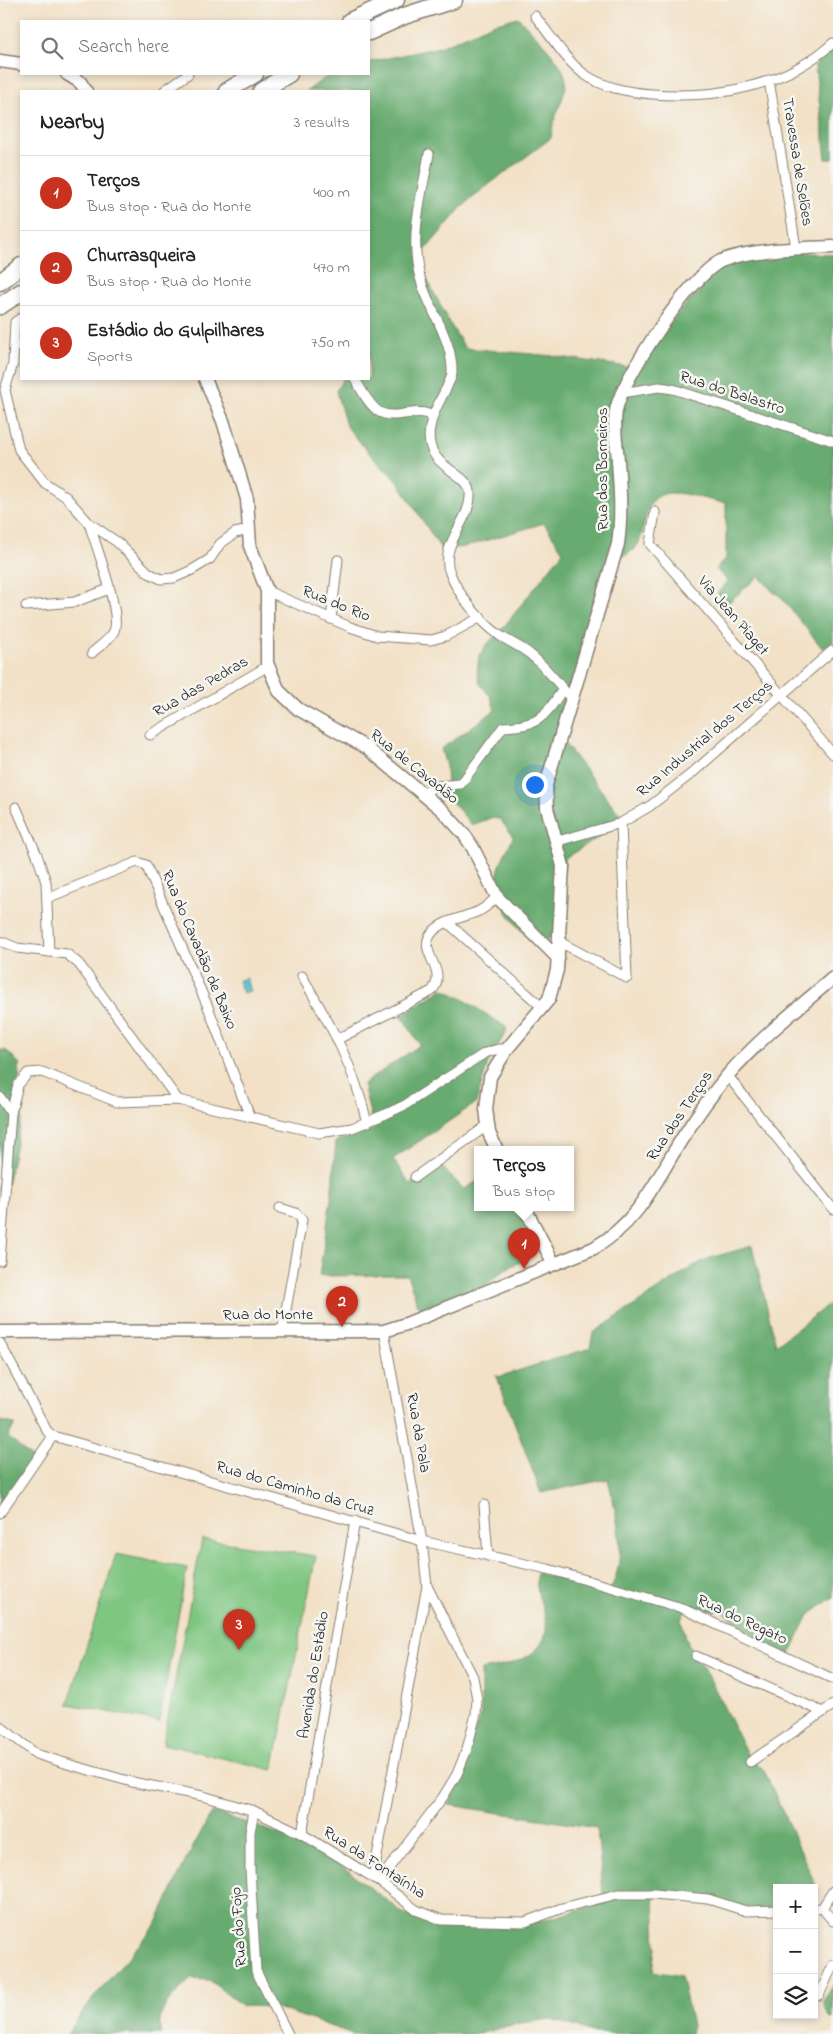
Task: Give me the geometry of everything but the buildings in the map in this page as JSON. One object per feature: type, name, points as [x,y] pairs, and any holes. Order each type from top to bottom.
[{"type":"highway","points":[[352,20],[396,0]]},
{"type":"highway","points":[[370,32],[404,16],[454,0]]},
{"type":"highway","points":[[229,90],[253,75]]},
{"type":"highway","points":[[263,90],[286,75]]},
{"type":"highway","points":[[0,282],[20,267]]},
{"type":"highway","points":[[0,306],[20,293]]},
{"type":"street","points":[[535,16],[583,73],[604,85],[620,90],[669,95],[733,91],[769,80],[815,59],[833,43]]},
{"type":"street","points":[[0,61],[20,64]]},
{"type":"street","points":[[69,75],[80,82],[85,90]]},
{"type":"street","points":[[165,90],[187,75]]},
{"type":"street","name":"Travessa de Selões","points":[[769,80],[796,248]]},
{"type":"street","points":[[429,154],[416,226],[416,262],[421,282],[446,340],[452,374],[432,416],[430,443],[436,459],[465,481],[470,488],[469,508],[453,538],[449,552],[449,572],[466,602],[498,634],[530,654],[572,700]]},
{"type":"street","name":"Rua dos Borneiros","points":[[496,1146],[488,1124],[486,1101],[488,1086],[495,1067],[507,1049],[543,1008],[553,991],[558,958],[563,866],[558,841],[547,808],[546,786],[618,544],[622,512],[615,423],[621,393],[632,370],[655,336],[711,266],[733,257],[796,248],[833,247]]},
{"type":"street","points":[[18,320],[13,364],[5,390],[19,450],[46,483],[66,497],[89,523],[117,542],[149,573],[161,579],[174,578],[192,570],[210,559],[220,544],[235,533],[249,530]]},
{"type":"street","name":"Rua de Cavadão","points":[[205,380],[223,421],[244,487],[250,546],[267,591],[266,652],[268,666],[279,691],[288,701],[367,748],[442,810],[464,834],[497,897],[558,958]]},
{"type":"street","points":[[356,380],[378,411],[388,414],[426,412],[432,416]]},
{"type":"street","name":"Rua do Balastro","points":[[621,393],[659,387],[673,389],[833,441]]},
{"type":"street","name":"Via Jean Piaget","points":[[655,512],[650,544],[833,754]]},
{"type":"street","points":[[89,523],[110,589],[114,630],[92,653]]},
{"type":"street","points":[[331,619],[338,560]]},
{"type":"street","points":[[26,606],[76,602],[110,589]]},
{"type":"street","name":"Rua do Rio","points":[[267,591],[331,619],[377,636],[431,640],[446,636],[482,617]]},
{"type":"street","name":"Rua Industrial dos Terços","points":[[558,841],[621,823],[671,790],[832,650]]},
{"type":"street","name":"Rua das Pedras","points":[[150,735],[268,666]]},
{"type":"street","points":[[424,794],[436,786],[461,784],[503,727],[538,721],[549,711],[563,689]]},
{"type":"street","points":[[16,807],[43,870],[47,898],[49,952]]},
{"type":"street","points":[[558,941],[627,978],[621,823]]},
{"type":"street","name":"Rua do Cavadão de Baixo","points":[[47,898],[137,862],[146,865],[208,1008],[250,1117]]},
{"type":"street","points":[[338,1040],[432,991],[438,982],[438,976],[428,951],[429,937],[434,930],[481,910],[497,897]]},
{"type":"street","points":[[448,923],[543,1008]]},
{"type":"street","points":[[0,941],[17,948],[67,954],[86,971],[178,1100]]},
{"type":"street","points":[[302,976],[338,1040],[353,1072],[367,1123]]},
{"type":"street","name":"Rua dos Terços","points":[[554,1264],[594,1248],[615,1236],[629,1222],[687,1130],[728,1076],[764,1039],[833,978]]},
{"type":"street","points":[[0,1261],[11,1113],[18,1085],[28,1073],[35,1071],[117,1102],[178,1100],[319,1133],[336,1132],[367,1123],[405,1105],[485,1053],[498,1049],[507,1049]]},
{"type":"street","points":[[728,1076],[833,1209]]},
{"type":"street","points":[[0,1097],[11,1113]]},
{"type":"street","points":[[415,1177],[488,1124]]},
{"type":"street","points":[[280,1208],[296,1213],[302,1220],[282,1332]]},
{"type":"street","points":[[527,1211],[554,1264]]},
{"type":"street","name":"Rua do Monte","points":[[0,1332],[384,1331],[406,1324],[554,1264]]},
{"type":"street","name":"Rua da Pala","points":[[384,1331],[422,1541],[427,1586]]},
{"type":"street","points":[[0,1343],[47,1431],[53,1436],[0,1513]]},
{"type":"street","name":"Rua do Caminho da Cruz","points":[[53,1436],[422,1541],[548,1570],[635,1595]]},
{"type":"street","points":[[484,1505],[488,1556]]},
{"type":"street","name":"Avenida do Estádio","points":[[302,1834],[355,1521]]},
{"type":"street","points":[[376,1880],[427,1586]]},
{"type":"street","points":[[376,1880],[451,1786],[467,1749],[476,1714],[477,1699],[473,1677],[427,1586]]},
{"type":"street","name":"Rua do Regato","points":[[635,1595],[679,1607],[833,1679]]},
{"type":"street","points":[[696,1656],[823,1712]]},
{"type":"street","points":[[750,1762],[833,1705]]},
{"type":"street","name":"Rua da Fontaínha","points":[[0,1726],[36,1754],[44,1757],[132,1782],[203,1796],[254,1811],[302,1834],[376,1880],[416,1910],[442,1920],[524,1922],[562,1908],[618,1894],[654,1894],[708,1899],[746,1911],[773,1910]]},
{"type":"street","name":"Rua do Fojo","points":[[254,1811],[250,1832],[250,1870],[256,1972],[288,2034]]},
{"type":"street","points":[[833,1891],[818,1909],[833,1921]]},
{"type":"street","points":[[819,1995],[833,1965]]},
{"type":"green space","points":[[518,17],[556,59],[566,78],[566,86],[553,125],[551,138],[461,208],[417,260],[449,322],[465,348],[553,356],[635,368],[683,307],[699,292],[711,273],[736,261],[778,252],[833,254],[833,642],[823,649],[779,595],[773,592],[759,576],[722,608],[714,599],[727,581],[716,569],[726,558],[726,503],[676,493],[659,496],[653,501],[648,509],[642,535],[635,548],[608,564],[558,735],[625,821],[565,858],[556,929],[547,941],[537,945],[514,922],[502,903],[499,893],[497,883],[499,868],[513,837],[500,819],[491,818],[472,825],[447,796],[446,766],[441,749],[495,710],[491,697],[480,684],[477,672],[479,657],[486,645],[502,629],[563,552],[544,523],[465,547],[441,549],[398,482],[346,426],[336,391],[342,380],[370,380],[370,90],[308,90],[329,75],[370,75],[370,62],[440,47],[493,24]]},
{"type":"green space","points":[[833,43],[833,159],[826,159],[815,66],[825,50]]},
{"type":"green space","points":[[443,989],[463,999],[506,1027],[506,1032],[488,1063],[476,1103],[393,1159],[410,1184],[439,1164],[464,1189],[474,1183],[474,1211],[519,1211],[526,1224],[533,1247],[523,1261],[509,1267],[486,1285],[421,1313],[407,1275],[319,1276],[331,1199],[336,1141],[374,1130],[363,1084],[420,1045],[401,1015]]},
{"type":"green space","points":[[0,1050],[7,1051],[19,1063],[20,1076],[14,1093],[24,1107],[6,1189],[0,1191]]},
{"type":"green space","points":[[752,1246],[776,1345],[833,1301],[833,1597],[809,1615],[786,1662],[724,1612],[688,1605],[681,1620],[689,1647],[707,1673],[748,1756],[764,1770],[815,1884],[773,1884],[773,1910],[654,1894],[656,1948],[653,1971],[681,1976],[692,2025],[690,2034],[596,2033],[551,2019],[520,2023],[478,2034],[353,2034],[274,2007],[242,2006],[209,1980],[191,1979],[167,2003],[163,2010],[160,2017],[161,2034],[67,2034],[90,2002],[156,1925],[186,1860],[212,1812],[283,1835],[338,1863],[403,1913],[429,1923],[516,1928],[604,1903],[597,1828],[449,1805],[481,1713],[481,1670],[514,1663],[524,1658],[534,1652],[541,1644],[545,1634],[546,1622],[538,1592],[537,1573],[609,1591],[615,1579],[620,1551],[617,1521],[608,1479],[541,1493],[496,1374],[498,1377],[590,1348],[593,1333],[695,1265],[710,1258]]},
{"type":"green space","points":[[0,1421],[15,1424],[8,1437],[33,1459],[0,1508]]},
{"type":"green space","points":[[202,1539],[316,1556],[273,1770],[163,1744]]},
{"type":"green space","points":[[116,1554],[187,1568],[159,1722],[68,1704]]},
{"type":"green space","points":[[833,1986],[833,2019],[829,2018],[823,2001]]},
{"type":"water","points":[[246,978],[250,991],[243,993],[238,981]]},
{"type":"place","name":"Terços","points":[[524,1269]]},
{"type":"place","name":"Churrasqueira","points":[[342,1327]]},
{"type":"place","name":"Estádio do Gulpilhares","points":[[239,1650]]}]
